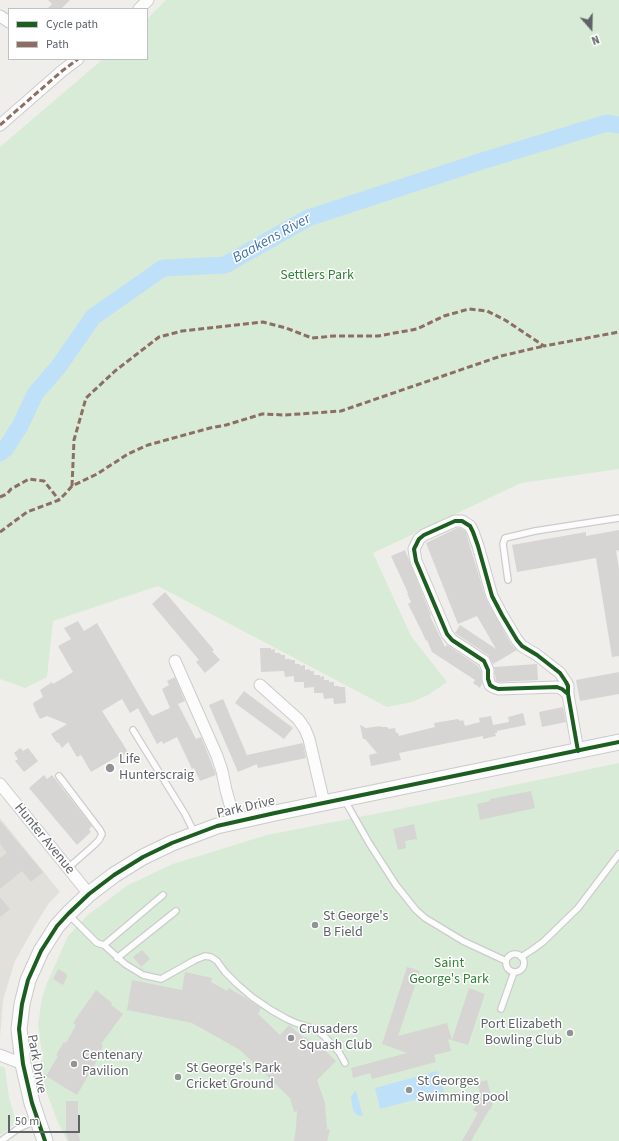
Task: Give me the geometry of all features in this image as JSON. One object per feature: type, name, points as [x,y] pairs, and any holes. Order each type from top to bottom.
[{"type":"street","points":[[140,8],[148,0]]},
{"type":"street","points":[[0,125],[77,60]]},
{"type":"street","points":[[568,694],[557,687],[498,689],[490,685],[488,670],[484,661],[452,640],[447,634],[416,561],[414,549],[419,539],[455,521],[462,521],[470,526],[492,596],[519,644],[537,655],[562,675],[568,686],[568,694],[578,751]]},
{"type":"street","points":[[175,661],[217,756],[235,822]]},
{"type":"street","points":[[260,685],[298,719],[305,729],[309,739],[324,802]]},
{"type":"street","name":"Park Drive","points":[[45,1141],[32,1103],[23,1064],[19,1029],[22,1004],[28,980],[41,951],[57,926],[89,894],[114,875],[143,857],[172,843],[217,826],[324,802],[619,742]]},
{"type":"street","name":"Hunter Avenue","points":[[0,784],[89,894]]},
{"type":"street","points":[[0,1055],[23,1064]]},
{"type":"lane","points":[[508,580],[503,544],[505,538],[535,531],[619,518]]},
{"type":"lane","points":[[133,730],[196,834]]},
{"type":"lane","points":[[59,776],[102,834],[93,846],[68,868]]},
{"type":"lane","points":[[344,799],[388,873],[416,910],[425,918],[463,941],[506,961]]},
{"type":"lane","points":[[521,957],[543,942],[578,908],[619,854]]},
{"type":"lane","points":[[104,945],[163,895]]},
{"type":"lane","points":[[117,958],[176,910]]},
{"type":"lane","points":[[68,914],[97,943],[104,945],[117,958],[143,975],[161,979],[195,960],[205,956],[211,957],[236,984],[252,997],[287,1019],[315,1029],[324,1036],[333,1044],[345,1063]]},
{"type":"lane","points":[[516,954],[521,957],[524,962],[524,966],[520,970],[514,972],[508,970],[506,961],[510,956],[516,954]]},
{"type":"lane","points":[[501,1009],[514,972]]},
{"type":"lane","points":[[1,1141],[21,1128],[38,1120]]},
{"type":"shaded area","points":[[0,818],[60,892],[49,903],[15,961],[3,1000],[0,1037]]},
{"type":"green space","name":"Settlers Park","points":[[166,0],[619,0],[619,469],[521,483],[373,553],[411,636],[447,682],[428,695],[412,702],[387,707],[158,586],[53,621],[47,677],[25,688],[0,679],[0,147],[102,60],[148,60],[148,18]]},
{"type":"green space","name":"Saint George's Park","points":[[619,763],[619,1141],[67,1141],[45,1088],[38,1025],[42,998],[68,936],[88,915],[128,885],[173,864],[267,835]]},
{"type":"green space","points":[[0,1066],[5,1068],[9,1098],[17,1124],[2,1134],[0,1134]]},
{"type":"water","name":"St Georges Swimming pool","points":[[438,1071],[444,1092],[380,1109],[375,1088]]},
{"type":"water","points":[[355,1091],[363,1116],[357,1115],[353,1110],[351,1097]]},
{"type":"building","points":[[48,0],[70,0],[62,8],[48,8],[52,4]]},
{"type":"building","points":[[457,528],[460,528],[466,533],[486,599],[511,644],[517,650],[493,664],[488,655],[455,633],[460,625],[496,649],[477,616],[458,624],[426,543]]},
{"type":"building","points":[[619,530],[619,550],[616,551],[619,569],[619,656],[612,657],[596,558],[517,572],[512,545],[586,532],[586,536]]},
{"type":"building","points":[[405,550],[431,615],[430,616],[445,647],[447,645],[478,666],[481,671],[482,684],[480,688],[473,683],[475,680],[432,652],[427,640],[426,641],[408,604],[411,602],[408,593],[391,556]]},
{"type":"building","points":[[165,592],[214,650],[212,651],[220,660],[205,673],[196,662],[199,660],[152,604]]},
{"type":"building","points":[[78,621],[84,631],[97,623],[152,716],[170,708],[162,689],[169,685],[167,681],[175,677],[185,701],[178,704],[196,739],[201,737],[216,775],[200,781],[194,768],[192,769],[177,737],[163,744],[162,741],[157,744],[138,708],[130,713],[122,699],[102,711],[128,752],[121,757],[120,755],[91,772],[81,755],[77,757],[68,742],[62,748],[58,742],[57,743],[51,734],[67,724],[47,716],[40,719],[33,703],[43,697],[40,690],[52,682],[53,684],[73,672],[58,646],[71,639],[64,628]]},
{"type":"building","points":[[260,648],[271,648],[271,650],[275,649],[275,653],[285,655],[285,659],[295,660],[295,664],[300,664],[300,666],[305,665],[305,670],[310,669],[310,671],[314,671],[314,675],[320,675],[320,677],[324,676],[324,680],[334,682],[334,686],[345,687],[346,703],[334,704],[333,698],[324,699],[323,693],[314,693],[314,687],[304,688],[304,682],[294,682],[294,676],[285,677],[284,671],[261,672]]},
{"type":"building","points":[[537,664],[538,680],[496,681],[494,667]]},
{"type":"building","points":[[619,672],[619,694],[580,701],[576,680]]},
{"type":"building","points":[[244,691],[293,728],[284,739],[235,703]]},
{"type":"building","points":[[223,699],[247,755],[303,743],[306,758],[258,768],[257,764],[238,772],[209,705]]},
{"type":"building","points":[[563,707],[566,722],[542,727],[539,712]]},
{"type":"building","points":[[523,713],[526,725],[497,731],[497,733],[495,733],[496,736],[483,739],[483,736],[399,753],[401,760],[371,766],[369,755],[377,753],[365,739],[363,739],[360,725],[366,728],[381,726],[389,729],[395,728],[396,733],[398,733],[399,736],[435,727],[434,723],[458,719],[460,721],[463,720],[465,726],[480,722],[479,718],[491,716],[493,725],[509,722],[508,717]]},
{"type":"building","points":[[20,748],[23,751],[28,748],[38,761],[24,772],[15,761],[18,759],[14,753]]},
{"type":"building","points":[[44,775],[47,779],[52,775],[92,826],[89,829],[91,832],[77,845],[29,788]]},
{"type":"building","points":[[531,791],[535,808],[480,820],[477,804],[490,801],[490,799]]},
{"type":"building","points":[[0,821],[43,872],[31,882],[22,871],[0,889],[0,858],[7,853],[0,844]]},
{"type":"building","points":[[414,824],[417,839],[405,841],[406,848],[398,850],[393,829]]},
{"type":"building","points":[[0,897],[10,909],[0,917]]},
{"type":"building","points":[[142,950],[150,959],[141,967],[133,957]]},
{"type":"building","points":[[407,967],[420,971],[398,1036],[447,1023],[452,1040],[469,988],[485,994],[468,1045],[448,1039],[451,1051],[434,1055],[436,1062],[372,1079],[370,1073],[353,1078],[351,1068],[407,1053],[382,1044]]},
{"type":"building","points":[[58,969],[67,974],[63,985],[53,979]]},
{"type":"building","name":"St George's Park Cricket Ground","points":[[185,972],[212,978],[211,982],[227,991],[229,988],[261,1008],[258,1014],[280,1035],[289,1025],[312,1043],[315,1041],[336,1061],[317,1080],[325,1103],[327,1129],[330,1130],[327,1141],[294,1141],[297,1111],[294,1112],[290,1098],[240,1050],[192,1023],[127,1010],[132,980],[182,990]]},
{"type":"building","points":[[96,990],[112,1003],[111,1005],[123,1014],[101,1044],[103,1046],[101,1049],[103,1050],[77,1095],[46,1076],[58,1056],[56,1055],[64,1042],[66,1043],[76,1025],[73,1023]]},
{"type":"building","points":[[487,1080],[493,1104],[471,1141],[462,1141],[478,1113],[473,1110],[481,1097],[477,1083]]},
{"type":"building","points":[[66,1101],[78,1101],[78,1133],[80,1141],[69,1141],[66,1133]]},
{"type":"waterway","name":"Baakens River","points":[[0,453],[6,448],[20,426],[35,394],[59,366],[93,317],[163,268],[225,265],[308,218],[482,161],[607,123],[619,125]]},
{"type":"marked path","points":[[0,125],[77,60]]},
{"type":"marked path","points":[[72,486],[74,440],[86,398],[115,371],[159,337],[182,331],[263,322],[286,328],[312,338],[334,336],[378,336],[417,329],[444,316],[469,309],[487,311],[505,320],[544,346],[619,332]]},
{"type":"marked path","points":[[0,532],[27,512],[59,500],[72,486],[97,474],[128,454],[148,445],[262,414],[285,415],[341,411],[501,356],[544,346]]},
{"type":"marked path","points":[[0,497],[29,479],[44,481],[59,500]]},
{"type":"cycle path","points":[[568,694],[557,687],[498,689],[490,685],[488,670],[484,661],[452,640],[447,634],[416,561],[414,549],[419,539],[424,535],[455,521],[462,521],[470,526],[478,546],[492,596],[517,640],[522,646],[537,655],[560,673],[568,686],[568,694],[578,751]]},
{"type":"cycle path","points":[[45,1141],[32,1103],[23,1064],[19,1029],[22,1004],[28,980],[41,951],[57,926],[89,894],[114,875],[143,857],[172,843],[217,826],[619,742]]},
{"type":"place","name":"Life Hunterscraig","points":[[110,768]]},
{"type":"place","name":"St George's B Field","points":[[315,925]]},
{"type":"place","name":"Port Elizabeth Bowling Club","points":[[570,1033]]},
{"type":"place","name":"Crusaders Squash Club","points":[[291,1038]]},
{"type":"place","name":"Centenary Pavilion","points":[[74,1064]]},
{"type":"place","name":"St George's Park Cricket Ground","points":[[178,1077]]},
{"type":"place","name":"St Georges Swimming pool","points":[[409,1090]]}]
